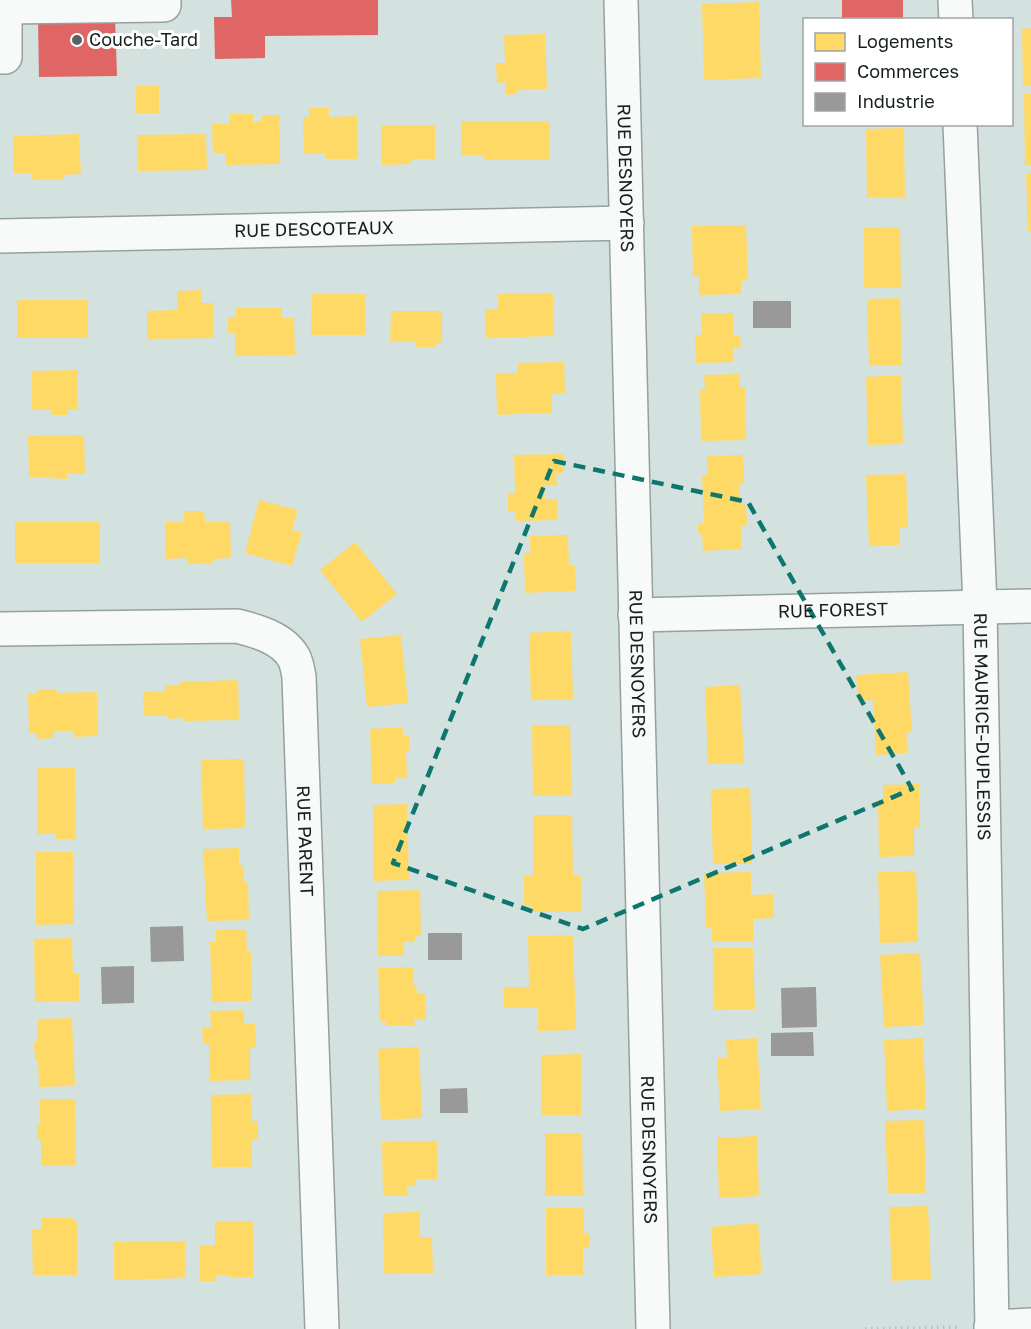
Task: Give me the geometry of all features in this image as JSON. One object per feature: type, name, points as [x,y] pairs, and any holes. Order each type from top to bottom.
[{"type":"street","points":[[0,57],[5,57],[5,3],[164,4],[164,0]]},
{"type":"street","name":"RUE DESNOYERS","points":[[621,0],[653,1329]]},
{"type":"street","points":[[955,0],[956,18]]},
{"type":"street","name":"RUE MAURICE-DUPLESSIS","points":[[960,126],[980,606],[992,1328]]},
{"type":"street","name":"RUE DESCOTEAUX","points":[[0,236],[627,223]]},
{"type":"street","name":"RUE FOREST","points":[[635,615],[1031,606]]},
{"type":"street","name":"RUE PARENT","points":[[0,629],[237,626],[263,632],[286,648],[295,659],[299,677],[322,1329]]},
{"type":"street","points":[[992,1328],[1031,1325]]},
{"type":"path","points":[[865,1329],[992,1328]]},
{"type":"highlighted area","points":[[554,461],[748,502],[912,789],[583,929],[393,863]]},
{"type":"building: Logements","points":[[759,2],[761,78],[704,80],[702,4]]},
{"type":"building: Logements","points":[[1031,28],[1031,86],[1023,86],[1022,29]]},
{"type":"building: Logements","points":[[545,34],[547,89],[517,90],[517,94],[506,95],[506,82],[497,83],[496,63],[505,63],[504,35]]},
{"type":"building: Logements","points":[[136,86],[159,86],[159,113],[136,113]]},
{"type":"building: Logements","points":[[1024,94],[1031,94],[1031,165],[1025,165]]},
{"type":"building: Logements","points":[[309,108],[329,108],[329,117],[357,116],[358,159],[325,159],[325,154],[304,154],[303,117],[309,117]]},
{"type":"building: Logements","points":[[230,114],[253,114],[253,122],[262,122],[262,115],[279,115],[280,164],[226,165],[225,153],[213,153],[212,124],[230,124]]},
{"type":"building: Logements","points":[[461,121],[550,121],[550,160],[484,160],[484,155],[461,155]]},
{"type":"building: Logements","points":[[382,125],[435,125],[435,159],[411,159],[411,164],[382,165]]},
{"type":"building: Logements","points":[[904,128],[905,198],[867,198],[866,129]]},
{"type":"building: Logements","points":[[79,134],[81,174],[63,175],[63,179],[32,180],[32,173],[14,173],[13,136]]},
{"type":"building: Logements","points":[[206,134],[207,170],[138,171],[137,135]]},
{"type":"building: Logements","points":[[1026,173],[1031,173],[1031,231],[1028,231]]},
{"type":"building: Logements","points":[[746,225],[748,280],[741,281],[741,294],[699,295],[699,276],[693,277],[692,226]]},
{"type":"building: Logements","points":[[900,227],[901,288],[864,288],[864,228]]},
{"type":"building: Logements","points":[[201,290],[201,303],[214,303],[214,338],[147,339],[147,311],[177,310],[177,291]]},
{"type":"building: Logements","points":[[553,293],[554,336],[486,338],[485,309],[498,309],[498,294]]},
{"type":"building: Logements","points":[[312,294],[366,294],[366,335],[311,335]]},
{"type":"building: Logements","points":[[900,298],[902,365],[869,366],[867,299]]},
{"type":"building: Logements","points":[[17,300],[88,300],[88,338],[17,338]]},
{"type":"building: Logements","points":[[236,308],[282,308],[282,318],[294,318],[295,355],[235,356],[235,333],[228,333],[228,317],[236,317]]},
{"type":"building: Logements","points":[[391,311],[442,311],[442,343],[435,343],[435,347],[416,347],[416,342],[390,342]]},
{"type":"building: Logements","points":[[701,313],[733,313],[733,335],[740,335],[741,347],[733,347],[733,362],[696,363],[695,335],[702,335]]},
{"type":"building: Logements","points":[[564,362],[565,393],[552,394],[552,413],[497,415],[496,373],[518,373],[518,363]]},
{"type":"building: Logements","points":[[78,370],[78,410],[68,410],[68,415],[52,415],[52,410],[32,410],[32,371]]},
{"type":"building: Logements","points":[[739,374],[740,387],[745,387],[746,440],[701,441],[700,390],[705,390],[704,375]]},
{"type":"building: Logements","points":[[901,375],[903,444],[868,445],[866,377]]},
{"type":"building: Logements","points":[[84,435],[85,474],[67,474],[67,479],[29,477],[28,436]]},
{"type":"building: Logements","points":[[563,454],[564,473],[556,473],[557,486],[544,486],[545,499],[557,499],[558,520],[516,521],[515,512],[508,512],[508,493],[515,493],[514,455]]},
{"type":"building: Logements","points":[[743,455],[744,483],[739,483],[740,504],[746,503],[747,526],[741,526],[742,549],[703,551],[702,534],[698,534],[698,523],[704,523],[702,475],[708,475],[707,456]]},
{"type":"building: Logements","points":[[906,474],[908,528],[900,528],[900,545],[869,546],[866,475]]},
{"type":"building: Logements","points":[[259,500],[298,510],[292,530],[302,532],[292,566],[245,553]]},
{"type":"building: Logements","points":[[184,511],[204,511],[205,522],[230,522],[231,558],[213,559],[214,563],[187,564],[187,558],[166,559],[165,522],[184,522]]},
{"type":"building: Logements","points":[[15,522],[100,522],[100,563],[15,563]]},
{"type":"building: Logements","points":[[568,535],[569,566],[575,565],[576,591],[525,593],[524,553],[530,553],[530,536]]},
{"type":"building: Logements","points":[[355,542],[397,594],[362,622],[320,570]]},
{"type":"building: Logements","points":[[571,631],[573,699],[531,700],[529,633]]},
{"type":"building: Logements","points":[[401,635],[408,703],[367,707],[360,639]]},
{"type":"building: Logements","points":[[908,672],[912,732],[906,733],[908,753],[876,755],[873,700],[858,701],[856,675]]},
{"type":"building: Logements","points":[[238,680],[239,720],[184,721],[184,718],[168,719],[168,716],[144,716],[143,692],[165,691],[165,685],[180,685],[180,682]]},
{"type":"building: Logements","points":[[740,685],[744,763],[708,764],[705,687]]},
{"type":"building: Logements","points":[[57,689],[57,693],[97,692],[98,736],[74,737],[74,731],[54,731],[54,738],[37,739],[37,733],[29,734],[28,694],[37,694],[37,690]]},
{"type":"building: Logements","points":[[532,725],[570,725],[572,795],[533,796]]},
{"type":"building: Logements","points":[[403,727],[403,736],[409,736],[409,751],[406,751],[407,778],[395,778],[395,783],[372,784],[370,729]]},
{"type":"building: Logements","points":[[244,759],[245,828],[203,829],[201,760]]},
{"type":"building: Logements","points":[[37,768],[75,768],[76,839],[56,839],[56,834],[37,834]]},
{"type":"building: Logements","points":[[919,784],[920,827],[914,827],[914,856],[879,857],[878,799],[883,799],[883,785]]},
{"type":"building: Logements","points":[[750,788],[752,864],[713,864],[711,789]]},
{"type":"building: Logements","points":[[407,804],[409,880],[374,881],[373,805]]},
{"type":"building: Logements","points":[[534,815],[572,815],[573,876],[581,876],[582,912],[532,912],[532,906],[524,906],[524,875],[534,875]]},
{"type":"building: Logements","points":[[239,848],[239,865],[244,865],[244,882],[248,882],[249,920],[207,921],[203,849]]},
{"type":"building: Logements","points":[[36,852],[73,852],[74,924],[36,925]]},
{"type":"building: Logements","points":[[916,871],[918,942],[880,943],[878,872]]},
{"type":"building: Logements","points":[[751,872],[751,895],[773,894],[774,918],[753,919],[753,941],[712,942],[712,928],[706,928],[704,873]]},
{"type":"building: Logements","points":[[420,890],[421,936],[415,936],[415,942],[403,942],[404,956],[378,956],[377,891]]},
{"type":"building: Logements","points":[[246,929],[247,952],[251,952],[252,1001],[212,1002],[210,942],[216,942],[216,930]]},
{"type":"building: Logements","points":[[573,935],[576,1030],[538,1031],[538,1008],[504,1008],[504,987],[529,987],[528,936]]},
{"type":"building: Logements","points":[[72,938],[73,974],[79,974],[79,1001],[35,1002],[34,939]]},
{"type":"building: Logements","points":[[713,948],[753,948],[755,1009],[714,1010]]},
{"type":"building: Logements","points":[[920,953],[924,1025],[884,1027],[880,955]]},
{"type":"building: Logements","points":[[413,967],[413,986],[416,985],[417,993],[425,993],[426,1019],[414,1020],[415,1025],[386,1026],[386,1021],[380,1022],[378,968]]},
{"type":"building: Logements","points":[[244,1010],[244,1024],[255,1023],[256,1048],[250,1048],[250,1080],[210,1081],[209,1044],[203,1044],[202,1027],[211,1027],[210,1011]]},
{"type":"building: Logements","points":[[72,1018],[75,1086],[39,1087],[38,1059],[35,1059],[34,1042],[38,1042],[38,1019]]},
{"type":"building: Logements","points":[[757,1038],[761,1109],[720,1111],[717,1058],[727,1058],[726,1040]]},
{"type":"building: Logements","points":[[923,1038],[926,1109],[887,1111],[884,1040]]},
{"type":"building: Logements","points":[[419,1047],[422,1118],[381,1120],[378,1049]]},
{"type":"building: Logements","points":[[581,1054],[582,1115],[542,1115],[542,1055]]},
{"type":"building: Logements","points":[[251,1094],[252,1121],[258,1121],[258,1139],[252,1139],[252,1167],[212,1167],[211,1095]]},
{"type":"building: Logements","points":[[40,1099],[75,1099],[76,1166],[41,1166],[41,1140],[37,1140],[37,1125],[40,1125]]},
{"type":"building: Logements","points":[[924,1120],[926,1193],[888,1193],[885,1121]]},
{"type":"building: Logements","points":[[545,1133],[582,1133],[583,1196],[545,1196]]},
{"type":"building: Logements","points":[[757,1136],[759,1196],[719,1198],[717,1138]]},
{"type":"building: Logements","points":[[437,1141],[437,1179],[416,1179],[416,1186],[407,1186],[407,1196],[383,1196],[382,1142]]},
{"type":"building: Logements","points":[[928,1206],[931,1279],[892,1281],[889,1207]]},
{"type":"building: Logements","points":[[546,1208],[584,1208],[584,1233],[590,1233],[590,1248],[583,1248],[583,1275],[546,1275]]},
{"type":"building: Logements","points":[[420,1212],[420,1237],[432,1237],[433,1273],[384,1274],[383,1213]]},
{"type":"building: Logements","points":[[42,1218],[73,1218],[73,1222],[77,1222],[78,1275],[33,1275],[32,1229],[42,1229]]},
{"type":"building: Logements","points":[[215,1221],[253,1221],[253,1277],[216,1275],[216,1281],[200,1281],[200,1245],[215,1245]]},
{"type":"building: Logements","points":[[758,1223],[762,1274],[714,1277],[711,1227]]},
{"type":"building: Logements","points":[[185,1241],[186,1278],[114,1280],[114,1242]]},
{"type":"building: Commerces","points":[[231,0],[378,0],[378,35],[265,36],[265,58],[215,59],[214,17],[232,17]]},
{"type":"building: Commerces","points":[[842,0],[903,0],[903,18],[842,18]]},
{"type":"building: Commerces","points":[[115,18],[117,76],[39,77],[38,20]]},
{"type":"building: Industrie","points":[[753,301],[791,301],[791,328],[753,328]]},
{"type":"building: Industrie","points":[[183,926],[184,961],[151,962],[150,927]]},
{"type":"building: Industrie","points":[[428,933],[462,933],[462,960],[428,960]]},
{"type":"building: Industrie","points":[[134,966],[134,1003],[102,1004],[101,967]]},
{"type":"building: Industrie","points":[[816,987],[817,1027],[782,1028],[781,988]]},
{"type":"building: Industrie","points":[[813,1032],[814,1056],[771,1056],[771,1033]]},
{"type":"building: Industrie","points":[[467,1088],[468,1113],[440,1113],[440,1089]]},
{"type":"place","name":"Couche-Tard","points":[[77,40]]}]
